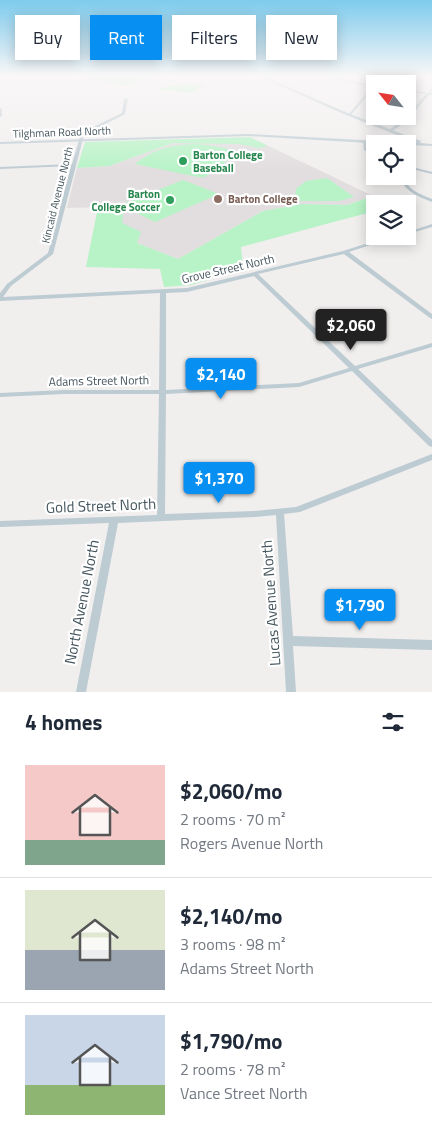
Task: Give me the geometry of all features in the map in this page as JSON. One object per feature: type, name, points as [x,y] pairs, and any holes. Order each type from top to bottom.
[{"type":"street","name":"Kincaid Avenue North","points":[[0,298],[9,285],[50,254],[80,140],[84,133],[124,113],[125,107]]},
{"type":"street","points":[[332,107],[423,145]]},
{"type":"street","points":[[350,115],[356,107]]},
{"type":"street","points":[[390,131],[417,107]]},
{"type":"street","points":[[0,109],[0,116]]},
{"type":"street","name":"Tilghman Road North","points":[[0,143],[248,135],[432,145]]},
{"type":"street","points":[[364,141],[366,150]]},
{"type":"street","points":[[0,168],[74,165]]},
{"type":"street","points":[[416,170],[432,173]]},
{"type":"street","points":[[405,185],[432,202]]},
{"type":"street","points":[[416,230],[432,225]]},
{"type":"street","points":[[425,227],[432,231]]},
{"type":"street","name":"Grove Street North","points":[[0,298],[163,292],[196,288],[367,245]]},
{"type":"street","points":[[345,252],[430,314]]},
{"type":"street","points":[[255,274],[432,444]]},
{"type":"street","points":[[161,517],[163,292]]},
{"type":"street","name":"Adams Street North","points":[[0,395],[64,392],[162,392],[299,385],[432,345]]},
{"type":"street","name":"Gold Street North","points":[[0,524],[297,510],[432,457]]},
{"type":"street","name":"Lucas Avenue North","points":[[280,512],[291,692]]},
{"type":"street","name":"North Avenue North","points":[[81,692],[114,518]]},
{"type":"street","points":[[288,641],[432,646]]},
{"type":"shaded area","name":"Barton College","points":[[250,137],[371,195],[366,195],[366,198],[347,205],[302,204],[263,211],[178,259],[137,243],[107,207],[67,208],[77,168],[109,166],[173,143]]},
{"type":"green space","points":[[250,137],[268,146],[258,148],[239,144],[173,143],[109,166],[77,168],[85,142]]},
{"type":"green space","name":"Barton College Baseball","points":[[199,144],[239,152],[205,177],[135,164],[150,154],[165,148]]},
{"type":"green space","points":[[327,178],[354,197],[339,201],[300,201],[295,197],[296,189],[306,181]]},
{"type":"green space","name":"Barton College Soccer","points":[[183,180],[219,194],[155,222],[120,205]]},
{"type":"green space","points":[[366,198],[366,214],[241,247],[243,269],[191,285],[164,287],[160,269],[86,267],[98,207],[107,207],[123,214],[122,223],[141,232],[137,243],[178,259],[263,211],[302,204],[347,205]]},
{"type":"place","name":"Barton College Baseball","points":[[183,161]]},
{"type":"place","name":"Barton College","points":[[218,199]]},
{"type":"place","name":"Barton College Soccer","points":[[170,200]]}]
